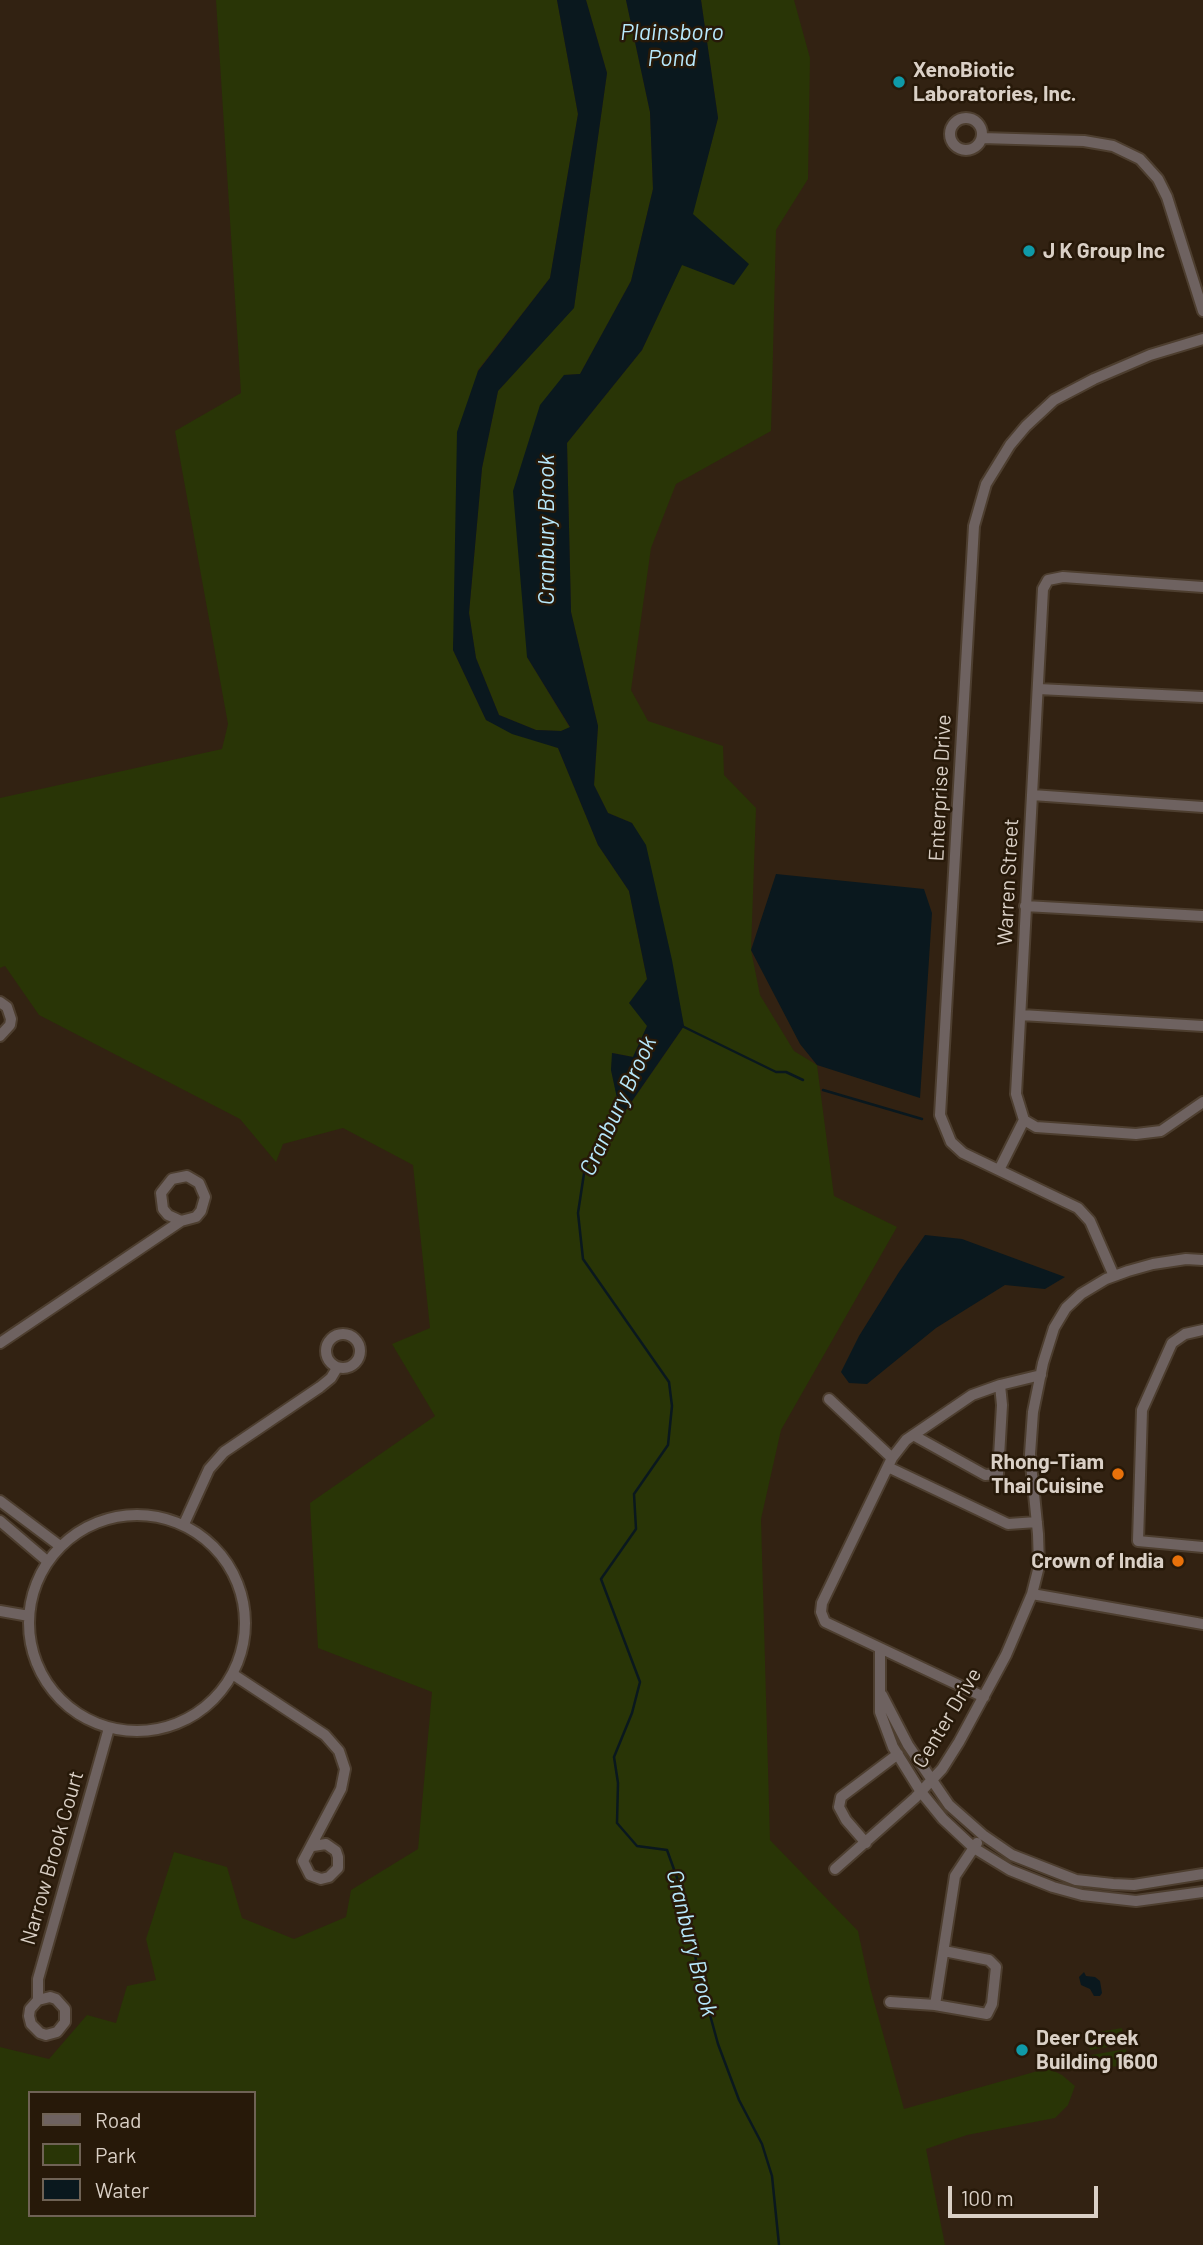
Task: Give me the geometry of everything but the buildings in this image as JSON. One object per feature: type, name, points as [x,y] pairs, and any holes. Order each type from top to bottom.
[{"type":"street","points":[[982,138],[1084,141],[1113,146],[1140,159],[1158,179],[1167,197],[1203,311]]},
{"type":"street","name":"Enterprise Drive","points":[[1114,1276],[1090,1221],[1078,1208],[963,1153],[951,1142],[940,1115],[974,526],[986,484],[1010,445],[1054,400],[1150,355],[1203,339]]},
{"type":"street","name":"Warren Street","points":[[1024,1120],[1016,1094],[1043,589],[1048,580],[1063,577],[1203,587]]},
{"type":"street","points":[[1038,689],[1203,697]]},
{"type":"street","points":[[1032,795],[1203,807]]},
{"type":"street","points":[[1025,906],[1203,916]]},
{"type":"street","points":[[0,1002],[7,1007],[11,1019],[10,1026],[0,1036]]},
{"type":"street","points":[[1021,1015],[1203,1026]]},
{"type":"street","points":[[999,1170],[1024,1120],[1036,1127],[1136,1135],[1161,1131],[1203,1102]]},
{"type":"street","points":[[0,1343],[181,1221],[196,1217],[205,1197],[199,1183],[187,1176],[172,1179],[162,1194],[163,1209],[168,1215],[181,1221]]},
{"type":"street","name":"Center Drive","points":[[835,1869],[932,1781],[959,1742],[1006,1655],[1032,1594],[1039,1566],[1030,1454],[1033,1412],[1054,1328],[1066,1308],[1081,1294],[1114,1276],[1153,1264],[1186,1259],[1203,1261]]},
{"type":"street","points":[[1203,1330],[1185,1334],[1172,1343],[1142,1409],[1138,1541],[1203,1547]]},
{"type":"street","points":[[184,1524],[209,1469],[224,1452],[320,1387],[331,1378],[337,1368]]},
{"type":"street","points":[[984,1696],[825,1622],[821,1612],[822,1603],[890,1462],[906,1440],[972,1395],[1000,1385],[1041,1376]]},
{"type":"street","points":[[913,1435],[985,1475],[998,1474],[1002,1405],[1000,1385]]},
{"type":"street","points":[[829,1399],[890,1462],[1008,1524],[1037,1522]]},
{"type":"street","points":[[0,1501],[60,1546]]},
{"type":"street","points":[[152,1514],[184,1524],[213,1544],[234,1572],[245,1606],[245,1641],[233,1675],[216,1699],[194,1717],[167,1728],[138,1732],[109,1728],[82,1717],[58,1698],[41,1674],[31,1646],[29,1616],[34,1587],[47,1561],[60,1546],[87,1526],[118,1515],[152,1514]]},
{"type":"street","points":[[0,1521],[47,1561]]},
{"type":"street","points":[[1032,1594],[1203,1624]]},
{"type":"street","points":[[0,1611],[29,1616]]},
{"type":"street","points":[[880,1648],[880,1712],[898,1754],[921,1792],[943,1819],[974,1848],[1010,1870],[1082,1895],[1136,1902],[1203,1892]]},
{"type":"street","points":[[233,1675],[325,1735],[339,1751],[345,1769],[341,1789],[313,1846]]},
{"type":"street","points":[[880,1691],[908,1745],[949,1805],[983,1835],[1012,1854],[1076,1880],[1134,1885],[1203,1874]]},
{"type":"street","name":"Narrow Brook Court","points":[[38,2000],[38,1979],[109,1728]]},
{"type":"street","points":[[866,1843],[846,1820],[839,1807],[841,1797],[898,1754]]},
{"type":"street","points":[[935,2005],[955,1876],[983,1835]]},
{"type":"street","points":[[890,2002],[935,2005],[987,2014],[992,2004],[996,1967],[989,1960],[944,1951]]},
{"type":"green space","points":[[216,0],[557,0],[578,114],[550,278],[478,370],[453,650],[486,720],[558,748],[598,845],[629,891],[647,979],[647,1026],[633,1057],[613,1053],[611,1070],[622,1116],[684,1026],[632,823],[608,813],[594,785],[598,726],[571,612],[567,443],[642,350],[682,264],[734,285],[692,214],[718,118],[701,0],[794,0],[810,58],[808,179],[776,230],[771,431],[676,484],[651,548],[631,690],[648,721],[723,746],[724,775],[756,808],[751,950],[760,995],[794,1051],[817,1065],[834,1196],[897,1227],[781,1430],[761,1519],[770,1840],[858,1931],[870,1987],[904,2109],[1048,2068],[1075,2086],[1068,2105],[1055,2118],[967,2135],[926,2149],[945,2245],[0,2245],[0,2047],[49,2059],[87,2015],[116,2023],[127,1986],[156,1980],[146,1939],[174,1852],[227,1867],[242,1918],[294,1939],[346,1917],[351,1890],[418,1849],[432,1692],[318,1648],[310,1503],[435,1416],[392,1344],[430,1328],[413,1165],[343,1128],[283,1144],[276,1162],[240,1119],[39,1015],[5,966],[0,968],[0,798],[222,749],[228,724],[175,431],[241,393]]},
{"type":"green space","points":[[586,0],[626,0],[650,112],[653,189],[631,281],[580,374],[564,375],[527,657],[570,728],[561,731],[536,730],[499,715],[476,658],[469,613],[482,468],[498,391],[574,307],[607,73]]},
{"type":"green space","points":[[1122,2028],[1125,2044],[1090,2050],[1087,2034]]},
{"type":"green space","points":[[1126,2049],[1129,2064],[1094,2070],[1091,2055]]},
{"type":"water","name":"Plainsboro Pond","points":[[557,0],[586,0],[607,73],[574,308],[498,391],[482,468],[469,613],[476,658],[499,715],[536,730],[561,731],[570,727],[527,657],[513,491],[540,405],[564,375],[580,374],[631,281],[653,189],[650,112],[626,0],[701,0],[718,118],[693,214],[749,264],[734,285],[682,265],[642,350],[567,443],[571,612],[598,726],[594,785],[608,813],[632,823],[646,845],[684,1026],[621,1117],[611,1070],[612,1053],[633,1057],[647,1026],[629,1003],[647,979],[629,891],[598,845],[558,748],[512,734],[486,720],[453,650],[457,432],[478,371],[550,278],[578,114]]},
{"type":"water","points":[[776,874],[924,889],[932,913],[920,1098],[817,1065],[800,1044],[751,950]]},
{"type":"water","points":[[925,1235],[962,1239],[1065,1277],[1045,1289],[1005,1285],[936,1328],[867,1384],[849,1383],[841,1372],[859,1336]]},
{"type":"water","points":[[1084,1972],[1086,1976],[1100,1981],[1100,1996],[1094,1996],[1090,1989],[1081,1985],[1079,1977]]},
{"type":"waterway","points":[[682,1026],[776,1072],[786,1072],[803,1080]]},
{"type":"waterway","points":[[823,1090],[922,1119]]},
{"type":"waterway","name":"Cranbury Brook","points":[[619,1105],[585,1167],[578,1213],[583,1259],[669,1382],[672,1406],[668,1445],[634,1494],[636,1529],[601,1579],[640,1682],[632,1713],[614,1757],[618,1783],[617,1823],[637,1846],[667,1850],[685,1900],[698,1971],[718,2044],[739,2100],[762,2144],[772,2176],[779,2245]]},
{"type":"place","name":"XenoBiotic Laboratories, Inc.","points":[[899,82]]},
{"type":"place","name":"J K Group Inc","points":[[1029,251]]},
{"type":"place","name":"Rhong-Tiam Thai Cuisine","points":[[1118,1474]]},
{"type":"place","name":"Crown of India","points":[[1178,1561]]},
{"type":"place","name":"Deer Creek Building 1600","points":[[1022,2050]]}]
